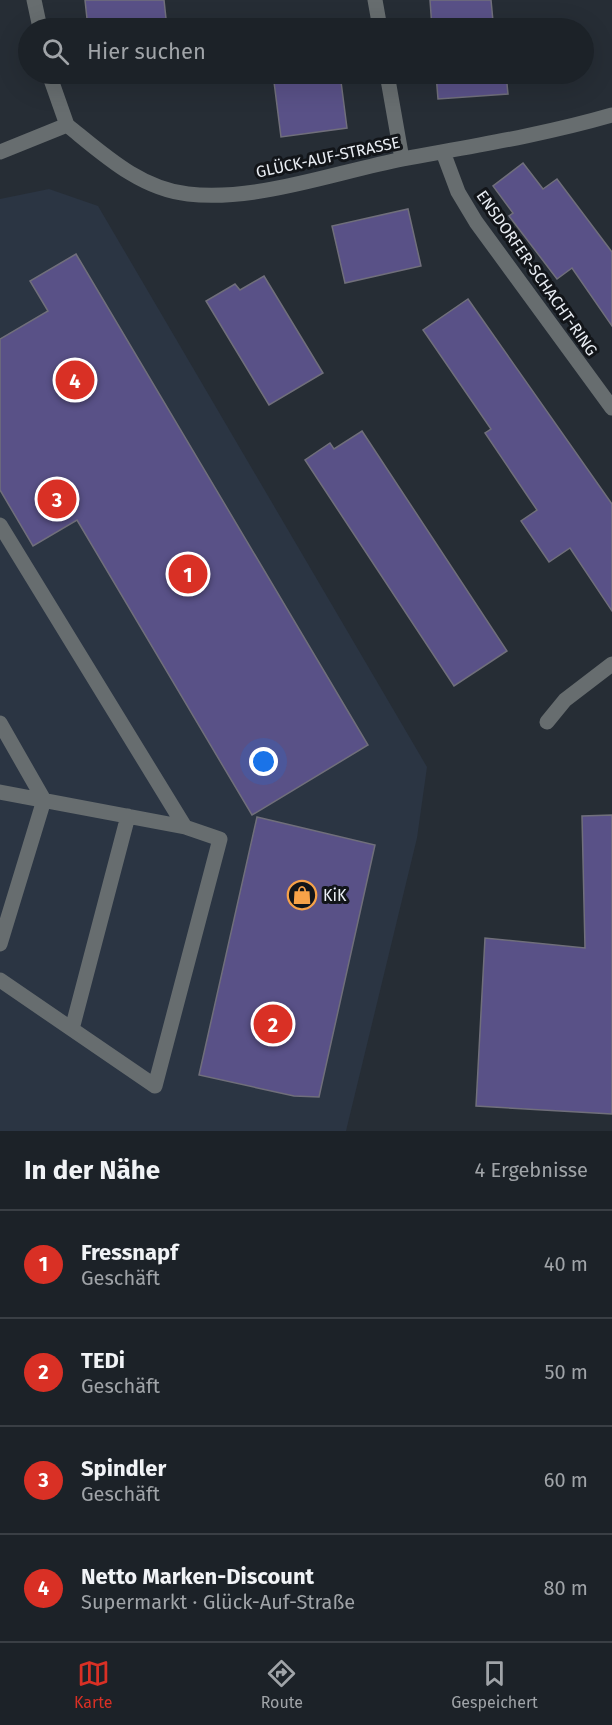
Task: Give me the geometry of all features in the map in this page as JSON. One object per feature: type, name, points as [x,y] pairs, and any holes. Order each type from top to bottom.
[{"type":"street","points":[[34,0],[38,18]]},
{"type":"street","points":[[375,0],[378,18]]},
{"type":"street","points":[[0,152],[67,125],[53,84]]},
{"type":"street","points":[[389,84],[402,159]]},
{"type":"street","name":"GLÜCK-AUF-STRASSE","points":[[67,125],[120,168],[160,188],[188,194],[227,195],[402,159],[517,139],[612,115]]},
{"type":"street","name":"ENSDORFER-SCHACHT-RING","points":[[443,152],[458,192],[476,222],[612,408]]},
{"type":"street","points":[[0,525],[185,827]]},
{"type":"street","points":[[547,722],[565,700],[612,664]]},
{"type":"street","points":[[0,723],[44,800],[0,944]]},
{"type":"street","points":[[0,792],[185,827],[220,839],[155,1086],[0,980]]},
{"type":"street","points":[[72,1029],[128,816]]},
{"type":"shaded area","points":[[49,189],[98,206],[427,767],[417,838],[346,1131],[0,1131],[0,199]]},
{"type":"building","points":[[85,0],[164,0],[166,18],[87,18]]},
{"type":"building","points":[[430,0],[491,0],[493,18],[431,18]]},
{"type":"building","points":[[274,84],[341,84],[347,128],[281,137]]},
{"type":"building","points":[[437,84],[507,84],[508,94],[438,99]]},
{"type":"building","points":[[523,163],[543,189],[557,179],[612,252],[612,326],[572,268],[557,279],[509,216],[513,213],[493,186]]},
{"type":"building","points":[[408,209],[421,266],[345,283],[332,226]]},
{"type":"building","points":[[76,254],[368,745],[252,815],[77,520],[33,546],[0,490],[0,339],[48,311],[30,281]]},
{"type":"building","points":[[264,276],[323,373],[269,405],[206,301],[235,284],[240,290]]},
{"type":"building","points":[[468,299],[612,504],[612,611],[570,548],[549,562],[521,521],[537,510],[485,433],[491,429],[423,330]]},
{"type":"building","points":[[362,431],[507,651],[454,686],[305,460],[330,443],[334,449]]},
{"type":"building","points":[[612,815],[612,1114],[476,1106],[485,938],[585,948],[582,816]]},
{"type":"building","points":[[257,817],[375,845],[319,1097],[294,1096],[199,1075]]},
{"type":"place","name":"Netto Marken-Discount","points":[[75,380]]},
{"type":"place","name":"Spindler","points":[[57,499]]},
{"type":"place","name":"Fressnapf","points":[[188,574]]},
{"type":"place","name":"KiK","points":[[302,895]]},
{"type":"place","name":"TEDi","points":[[273,1024]]}]
